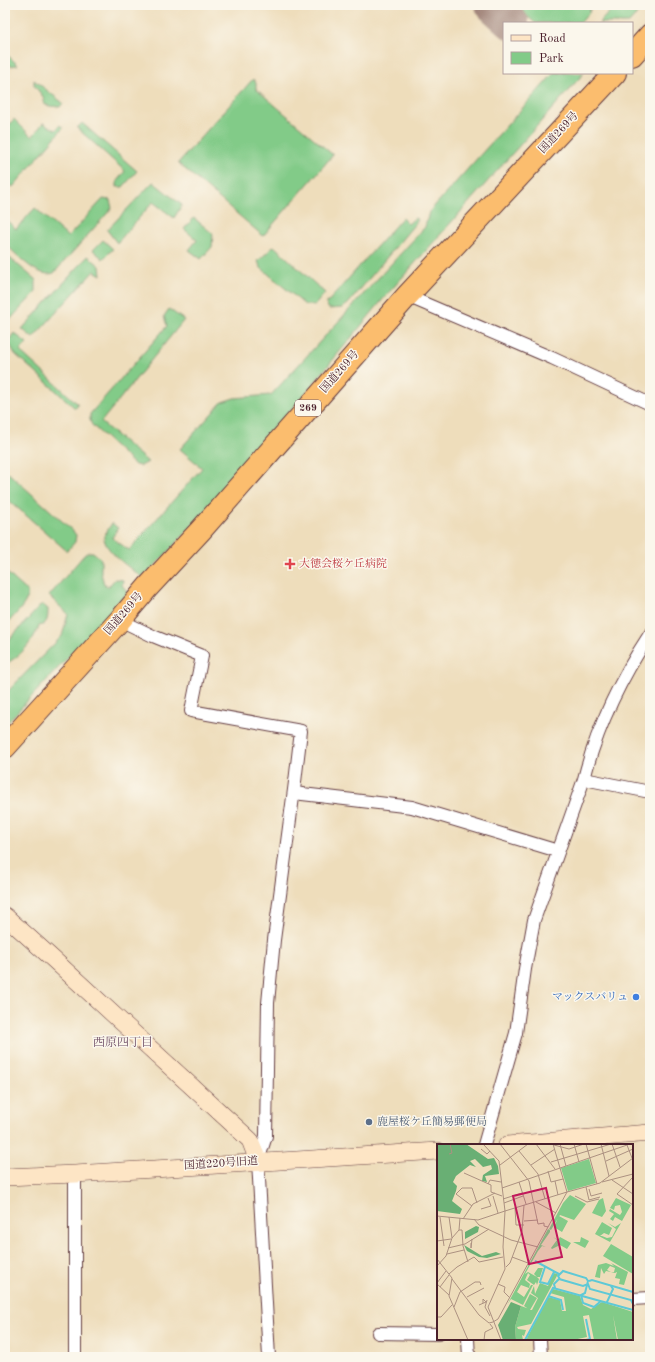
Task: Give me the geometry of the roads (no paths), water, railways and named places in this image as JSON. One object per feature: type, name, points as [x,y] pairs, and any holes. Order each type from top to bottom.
[{"type":"highway","points":[[633,54],[650,35]]},
{"type":"highway","name":"国道269号","points":[[5,746],[201,530],[407,296],[614,74]]},
{"type":"street","points":[[407,296],[552,358],[650,404]]},
{"type":"street","points":[[120,620],[153,636],[202,656],[191,711],[300,731],[294,793],[274,940],[268,1003],[266,1136],[258,1161]]},
{"type":"street","points":[[484,1144],[516,1033],[534,920],[584,779],[589,757],[609,708],[634,659],[650,634]]},
{"type":"street","points":[[584,779],[650,792]]},
{"type":"street","points":[[294,793],[412,807],[558,851]]},
{"type":"street","points":[[5,916],[54,959],[250,1140],[258,1161],[268,1357]]},
{"type":"street","points":[[520,1144],[650,1133]]},
{"type":"street","name":"国道220号旧道","points":[[5,1177],[75,1174],[258,1161],[437,1151]]},
{"type":"street","points":[[75,1174],[75,1357]]},
{"type":"street","points":[[633,1299],[650,1298]]},
{"type":"street","points":[[378,1333],[437,1334]]},
{"type":"street","points":[[468,1340],[469,1357]]},
{"type":"street","points":[[540,1340],[541,1357]]},
{"type":"place","name":"大徳会桜ケ丘病院","points":[[290,564]]},
{"type":"place","name":"マックスバリュ","points":[[636,997]]},
{"type":"place","name":"鹿屋桜ケ丘簡易郵便局","points":[[369,1122]]},
{"type":"district","name":"西原四丁目","points":[[123,1043]]}]
